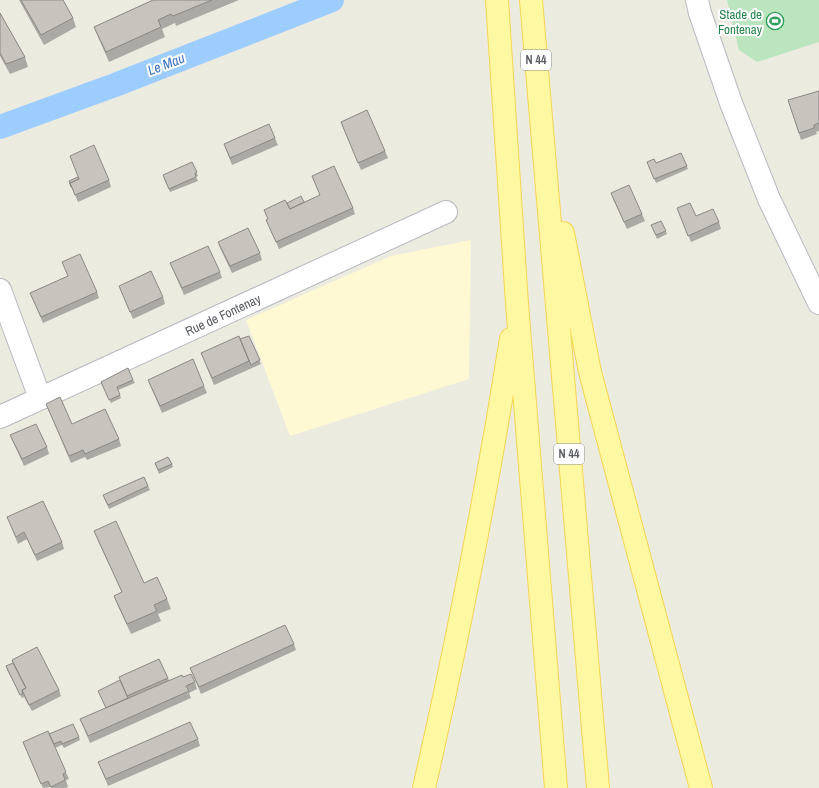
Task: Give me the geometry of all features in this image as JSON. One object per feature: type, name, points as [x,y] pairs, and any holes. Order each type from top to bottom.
[{"type":"main road","name":"N 44","points":[[497,0],[517,304],[556,788]]},
{"type":"main road","name":"N 44","points":[[531,0],[598,788]]},
{"type":"main road","points":[[541,120],[590,372],[700,788]]},
{"type":"main road","points":[[424,788],[455,655],[492,460],[517,304]]},
{"type":"street","points":[[697,0],[700,13],[731,103],[769,199],[819,303]]},
{"type":"street","name":"Rue de Fontenay","points":[[0,417],[446,212]]},
{"type":"street","points":[[0,290],[40,398]]},
{"type":"shaded area","points":[[471,240],[469,379],[290,436],[246,320],[391,256]]},
{"type":"green space","name":"Stade de Fontenay","points":[[727,0],[819,0],[819,42],[757,62],[739,50]]},
{"type":"building","points":[[21,0],[63,0],[73,18],[41,35]]},
{"type":"building","points":[[153,0],[212,0],[173,16],[171,14],[158,20],[161,27],[106,52],[94,27]]},
{"type":"building","points":[[0,13],[25,57],[6,64],[0,53]]},
{"type":"building","points":[[819,91],[819,123],[814,125],[814,128],[799,133],[788,100]]},
{"type":"building","points":[[367,110],[385,151],[358,163],[341,122]]},
{"type":"building","points":[[269,124],[275,138],[230,158],[224,144]]},
{"type":"building","points":[[94,145],[109,180],[75,195],[70,183],[79,179],[70,156]]},
{"type":"building","points":[[681,153],[687,166],[654,179],[647,162],[654,159],[656,163]]},
{"type":"building","points":[[192,162],[197,172],[195,173],[196,177],[169,189],[163,175]]},
{"type":"building","points":[[334,166],[353,208],[276,242],[266,220],[268,219],[264,210],[285,200],[290,209],[320,195],[312,176]]},
{"type":"building","points":[[78,177],[79,179],[70,183],[71,187],[69,181]]},
{"type":"building","points":[[629,185],[642,214],[624,222],[611,193]]},
{"type":"building","points":[[301,196],[304,202],[290,209],[287,203]]},
{"type":"building","points":[[690,203],[696,216],[713,209],[719,222],[688,236],[677,208]]},
{"type":"building","points":[[661,221],[666,231],[656,235],[651,225]]},
{"type":"building","points":[[248,228],[260,253],[230,266],[218,242]]},
{"type":"building","points":[[208,246],[220,272],[182,288],[170,263]]},
{"type":"building","points":[[80,254],[97,292],[41,317],[30,293],[68,276],[62,262]]},
{"type":"building","points":[[151,271],[163,297],[130,312],[119,286]]},
{"type":"building","points":[[239,336],[249,361],[212,378],[201,353]]},
{"type":"building","points":[[249,336],[260,360],[251,365],[240,339]]},
{"type":"building","points":[[193,359],[204,386],[160,406],[148,380]]},
{"type":"building","points":[[128,368],[133,380],[117,387],[120,395],[109,400],[101,382]]},
{"type":"building","points":[[60,397],[72,424],[105,409],[119,439],[85,454],[83,450],[69,456],[46,404]]},
{"type":"building","points":[[36,424],[47,447],[22,459],[10,435]]},
{"type":"building","points":[[168,457],[172,464],[158,470],[155,463]]},
{"type":"building","points":[[144,477],[148,486],[108,505],[103,495]]},
{"type":"building","points":[[43,501],[62,542],[35,555],[24,532],[16,537],[7,517]]},
{"type":"building","points":[[116,521],[144,583],[157,577],[167,599],[154,605],[157,611],[127,624],[114,596],[122,592],[94,531]]},
{"type":"building","points":[[285,625],[294,644],[199,687],[190,668]]},
{"type":"building","points":[[37,647],[59,690],[29,705],[22,690],[26,688],[12,660]]},
{"type":"building","points":[[159,659],[168,678],[127,696],[119,677]]},
{"type":"building","points":[[13,663],[26,688],[22,690],[23,693],[20,695],[6,666]]},
{"type":"building","points":[[191,674],[195,682],[186,686],[189,691],[88,736],[80,719],[182,675],[183,677]]},
{"type":"building","points":[[120,680],[128,698],[106,708],[98,691]]},
{"type":"building","points":[[190,722],[198,739],[106,779],[98,762]]},
{"type":"building","points":[[73,724],[79,737],[62,744],[61,741],[54,744],[49,734]]},
{"type":"building","points":[[48,731],[66,772],[63,774],[65,780],[51,787],[48,781],[41,784],[23,742]]},
{"type":"waterway","name":"Le Mau","points":[[0,127],[115,85],[332,0]]},
{"type":"place","name":"Stade de Fontenay","points":[[775,21]]}]
